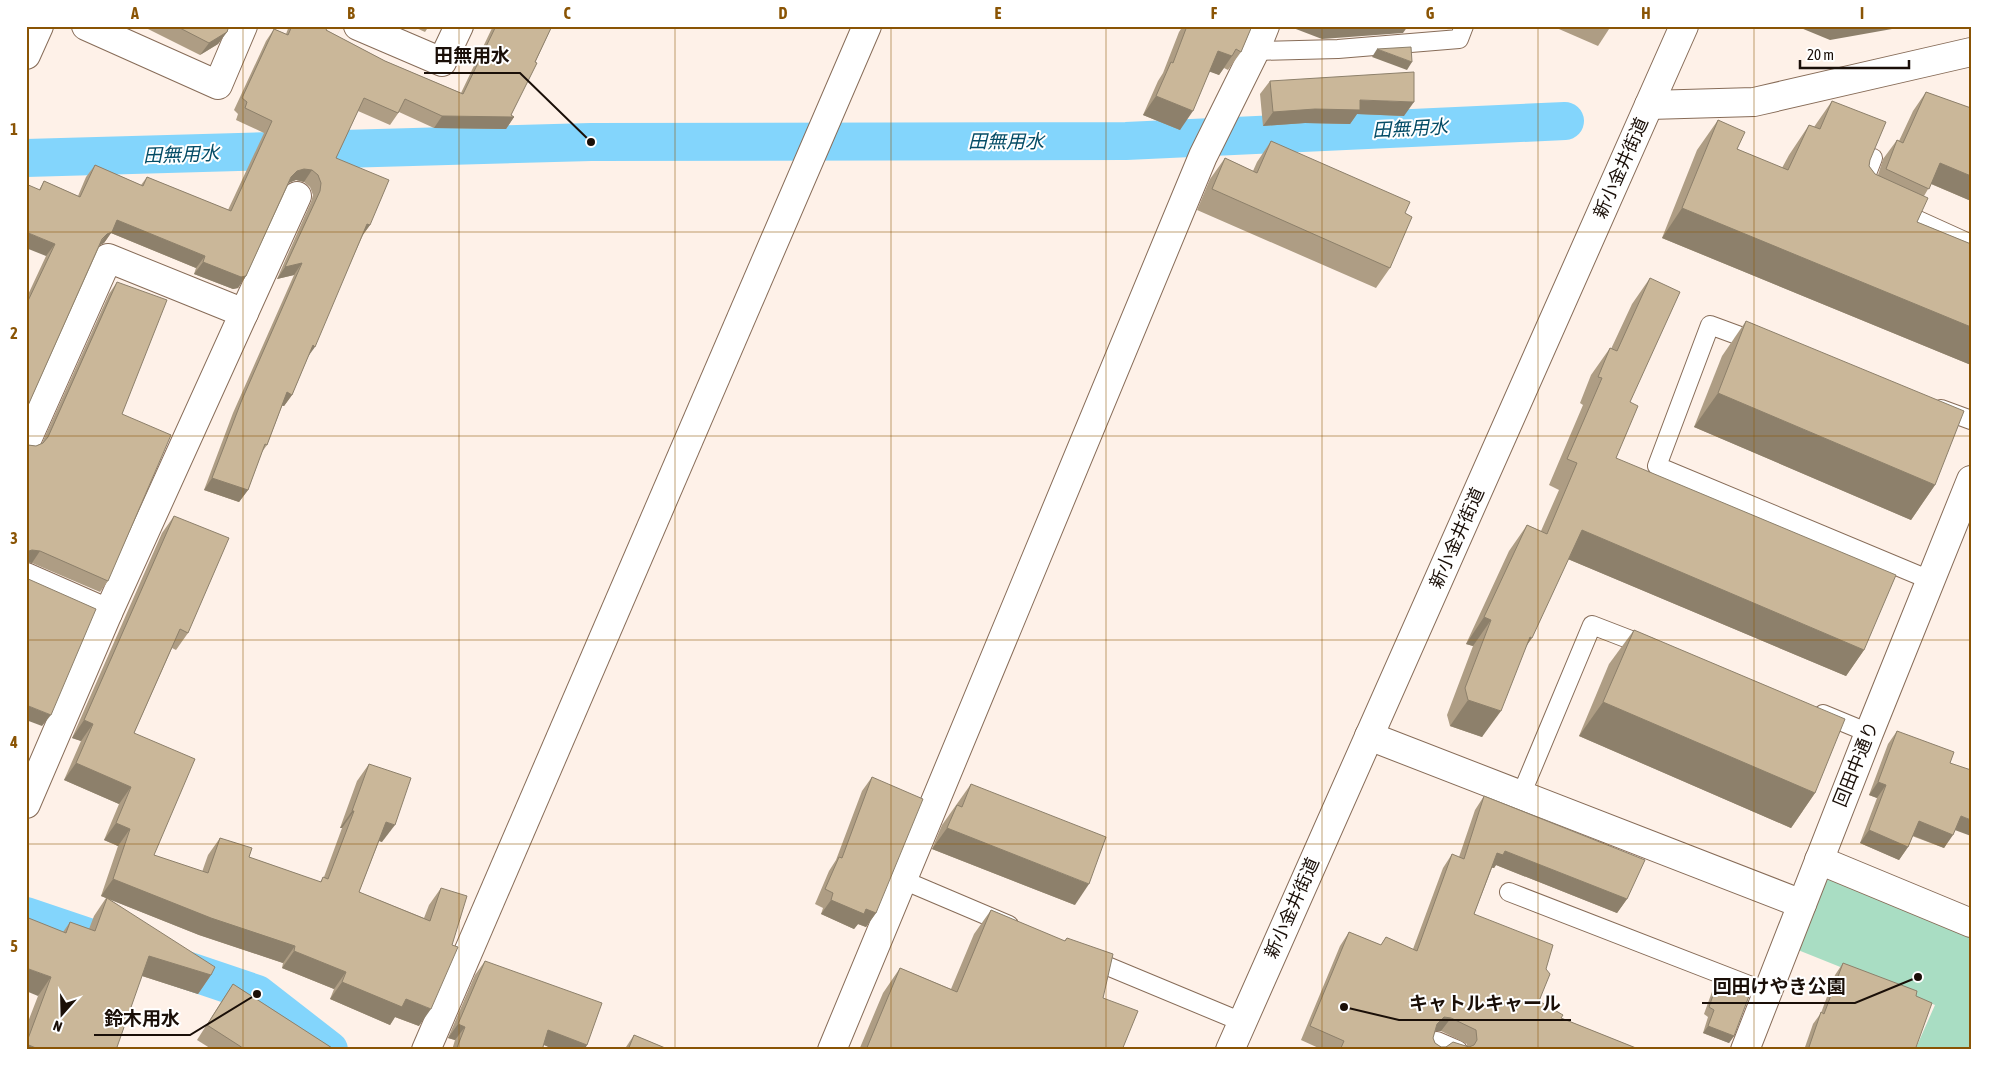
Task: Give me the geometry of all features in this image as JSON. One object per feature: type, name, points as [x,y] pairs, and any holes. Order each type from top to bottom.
[{"type":"street","points":[[26,56],[39,26]]},
{"type":"street","points":[[86,26],[218,85],[243,26]]},
{"type":"street","points":[[358,26],[442,62],[459,26]]},
{"type":"street","points":[[426,1050],[867,26]]},
{"type":"street","points":[[832,1050],[1203,156],[1255,51],[1265,26]]},
{"type":"street","name":"新小金井街道","points":[[1230,1050],[1684,26]]},
{"type":"street","points":[[1649,105],[1754,102],[1971,52]]},
{"type":"street","points":[[26,804],[108,613],[297,196]]},
{"type":"street","points":[[26,442],[108,258],[244,313]]},
{"type":"street","name":"回田中通り","points":[[1745,1050],[1869,733],[1971,480]]},
{"type":"street","points":[[26,577],[108,613]]},
{"type":"street","points":[[1369,736],[1802,904]]},
{"type":"street","points":[[1819,860],[1971,923]]},
{"type":"lane","points":[[1255,51],[1338,48],[1459,39],[1464,26]]},
{"type":"lane","points":[[1873,158],[1859,194],[1971,244]]},
{"type":"lane","points":[[1775,349],[1710,325],[1657,466],[1930,580]]},
{"type":"lane","points":[[1924,403],[1971,420]]},
{"type":"lane","points":[[1521,795],[1592,625],[1666,654]]},
{"type":"lane","points":[[1805,708],[1869,733]]},
{"type":"lane","points":[[903,880],[1021,930]]},
{"type":"lane","points":[[1509,892],[1768,992]]},
{"type":"lane","points":[[1076,953],[1242,1022]]},
{"type":"lane","points":[[1434,1050],[1437,1042],[1458,1050]]},
{"type":"green space","points":[[1830,878],[1971,930],[1971,1050],[1915,1050],[1935,1005],[1798,950],[1820,887]]},
{"type":"building","points":[[176,26],[229,26],[227,32],[209,43]]},
{"type":"building","points":[[292,26],[328,26],[326,30],[385,61],[463,94],[496,26],[552,26],[535,62],[537,63],[511,115],[514,117],[442,116],[405,99],[398,113],[364,98],[336,158],[389,180],[370,225],[367,224],[315,347],[313,345],[292,395],[287,392],[248,490],[212,478],[241,402],[302,263],[285,267],[320,191],[321,183],[318,175],[312,170],[304,169],[297,171],[291,177],[246,276],[241,277],[203,262],[205,256],[117,220],[112,232],[102,239],[26,410],[26,305],[55,244],[26,232],[26,184],[40,190],[44,181],[80,197],[95,165],[143,186],[147,177],[231,211],[272,121],[245,108],[247,102],[242,98],[274,29],[288,35]]},
{"type":"building","points":[[1187,26],[1252,26],[1241,52],[1236,49],[1232,56],[1218,51],[1193,111],[1156,96],[1171,62],[1173,63]]},
{"type":"building","points":[[1411,47],[1412,62],[1377,49]]},
{"type":"building","points":[[1414,72],[1414,102],[1360,100],[1360,110],[1315,109],[1273,112],[1270,81]]},
{"type":"building","points":[[1926,92],[1971,108],[1971,176],[1940,163],[1929,189],[1886,169],[1897,140],[1903,143]]},
{"type":"building","points":[[1832,101],[1886,122],[1869,166],[1875,174],[1928,198],[1917,222],[1971,244],[1971,327],[1682,208],[1718,120],[1745,132],[1737,149],[1788,170],[1809,125],[1820,129]]},
{"type":"building","points":[[1271,141],[1410,202],[1405,213],[1412,217],[1390,268],[1212,189],[1225,158],[1257,173]]},
{"type":"building","points":[[1650,278],[1680,292],[1630,402],[1638,406],[1616,458],[1896,575],[1864,650],[1582,530],[1532,638],[1530,637],[1501,711],[1468,700],[1465,688],[1491,620],[1484,617],[1527,525],[1547,534],[1577,463],[1567,459],[1602,378],[1598,377],[1610,348],[1617,351]]},
{"type":"building","points":[[117,282],[167,300],[122,414],[171,435],[108,581],[40,551],[32,550],[26,552],[26,443],[36,446],[43,443],[48,437]]},
{"type":"building","points":[[1746,321],[1964,411],[1935,485],[1718,393]]},
{"type":"building","points":[[174,516],[229,538],[188,633],[180,629],[134,733],[195,759],[154,855],[208,873],[220,838],[252,848],[249,857],[321,882],[323,877],[328,879],[354,811],[352,811],[369,764],[411,778],[395,825],[386,822],[359,892],[430,921],[441,888],[467,896],[452,945],[458,947],[431,1009],[406,999],[402,1007],[342,982],[346,972],[294,951],[295,946],[211,918],[113,879],[130,829],[116,823],[131,787],[76,763],[93,724],[84,720]]},
{"type":"building","points":[[26,578],[96,609],[51,715],[26,705]]},
{"type":"building","points":[[1634,630],[1845,719],[1815,793],[1603,702]]},
{"type":"building","points":[[1897,731],[1954,752],[1950,763],[1971,770],[1971,820],[1961,816],[1953,835],[1919,821],[1908,847],[1869,830],[1886,785],[1878,782]]},
{"type":"building","points":[[872,777],[923,799],[876,913],[866,909],[864,914],[831,900],[833,893],[825,889],[839,857],[842,858]]},
{"type":"building","points":[[971,784],[1106,837],[1089,884],[947,828],[957,805],[962,807]]},
{"type":"building","points":[[1484,796],[1645,860],[1627,899],[1505,851],[1503,855],[1497,853],[1474,914],[1553,945],[1546,969],[1550,974],[1539,1001],[1563,1015],[1561,1018],[1641,1050],[1340,1050],[1344,1041],[1310,1026],[1349,932],[1381,945],[1386,937],[1417,951],[1452,854],[1464,859]],"holes":[[[1444,1017],[1451,1018],[1476,1030],[1477,1040],[1474,1045],[1469,1047],[1453,1042],[1446,1047],[1441,1047],[1435,1043],[1433,1038],[1437,1024]]]},
{"type":"building","points":[[107,898],[215,967],[211,975],[149,956],[116,1050],[41,1050],[26,1044],[51,977],[26,968],[26,917],[66,933],[70,922],[95,931]]},
{"type":"building","points":[[991,910],[1065,941],[1067,938],[1113,954],[1103,998],[1138,1011],[1122,1050],[866,1050],[900,968],[957,992]]},
{"type":"building","points":[[485,961],[602,1003],[587,1045],[548,1030],[542,1050],[456,1050],[465,1027],[458,1024]]},
{"type":"building","points":[[1843,963],[1917,991],[1916,996],[1932,1003],[1915,1050],[1808,1050],[1821,1012],[1824,1014]]},
{"type":"building","points":[[1718,981],[1749,996],[1734,1036],[1708,1026],[1714,1010],[1709,1007]]},
{"type":"building","points":[[233,984],[335,1050],[246,1050],[207,1025]]},
{"type":"building","points":[[634,1035],[670,1050],[628,1050]]},
{"type":"waterway","name":"田無用水","points":[[26,158],[591,142],[1126,141],[1565,121]]},
{"type":"waterway","points":[[26,916],[257,994],[329,1050]]},
{"type":"place","name":"田無用水","points":[[591,142]]},
{"type":"place","name":"回田けやき公園","points":[[1918,977]]},
{"type":"place","name":"鈴木用水","points":[[257,994]]},
{"type":"place","name":"キャトルキャール","points":[[1344,1007]]}]
